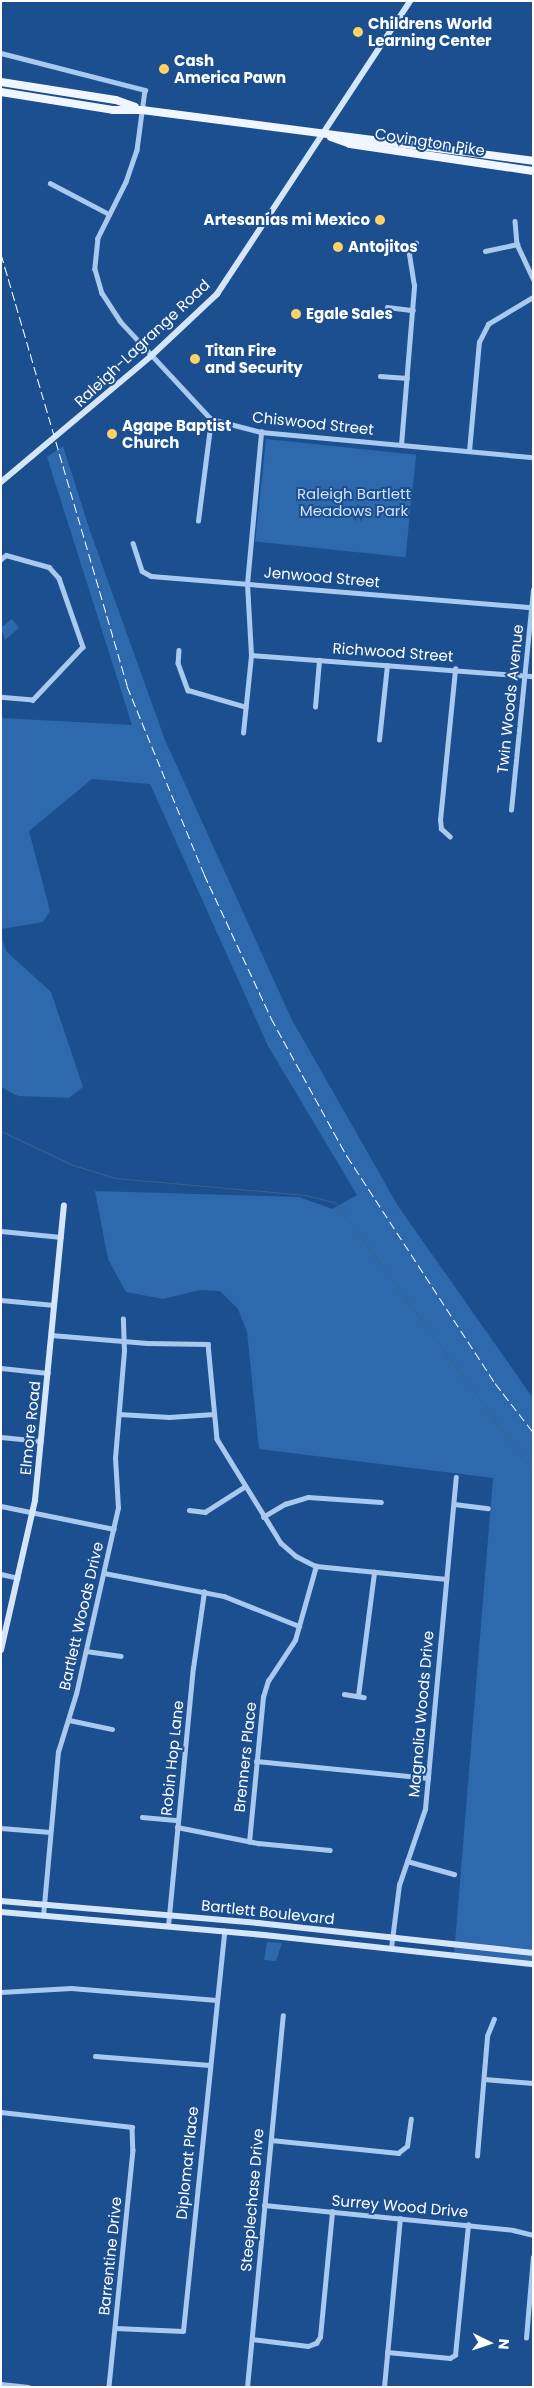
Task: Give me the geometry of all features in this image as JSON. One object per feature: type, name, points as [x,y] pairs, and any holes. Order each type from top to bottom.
[{"type":"main road","name":"Raleigh-Lagrange Road","points":[[1,482],[151,356],[217,294],[324,135],[410,1]]},
{"type":"main road","name":"Covington Pike","points":[[1,82],[116,100],[142,110]]},
{"type":"main road","name":"Covington Pike","points":[[1,92],[113,110],[142,110],[324,135],[355,136],[533,161]]},
{"type":"main road","name":"Covington Pike","points":[[324,135],[350,144],[533,171]]},
{"type":"main road","name":"Elmore Road","points":[[1,1650],[33,1510],[64,1205]]},
{"type":"main road","name":"Bartlett Boulevard","points":[[1,1901],[169,1915],[533,1953]]},
{"type":"main road","name":"Bartlett Boulevard","points":[[1,1912],[224,1931],[533,1964]]},
{"type":"street","points":[[1,53],[145,90],[137,150],[126,182],[98,238],[95,269],[102,293],[120,321],[211,419],[198,522]]},
{"type":"street","points":[[50,183],[109,214]]},
{"type":"street","points":[[514,220],[517,244],[532,276]]},
{"type":"street","points":[[401,445],[413,310],[414,286],[409,254],[416,243]]},
{"type":"street","points":[[485,251],[517,244]]},
{"type":"street","points":[[469,451],[480,342],[488,324],[533,297]]},
{"type":"street","points":[[387,307],[413,310]]},
{"type":"street","points":[[380,376],[407,378]]},
{"type":"street","name":"Chiswood Street","points":[[211,419],[261,432],[533,457]]},
{"type":"street","points":[[243,733],[251,656],[247,584],[261,432]]},
{"type":"street","name":"Jenwood Street","points":[[133,543],[142,570],[151,576],[531,606]]},
{"type":"street","points":[[1,559],[6,555],[49,567],[60,578],[83,647],[33,700],[1,697]]},
{"type":"street","name":"Twin Woods Avenue","points":[[511,810],[533,590]]},
{"type":"street","points":[[179,650],[178,663],[188,690],[246,707]]},
{"type":"street","name":"Richwood Street","points":[[251,656],[533,676]]},
{"type":"street","points":[[315,707],[319,660]]},
{"type":"street","points":[[380,740],[387,665]]},
{"type":"street","points":[[450,837],[442,829],[440,820],[455,669]]},
{"type":"street","points":[[1,1232],[61,1237]]},
{"type":"street","points":[[1,1300],[54,1305]]},
{"type":"street","name":"Bartlett Woods Drive","points":[[43,1916],[57,1757],[69,1720],[86,1651],[119,1499],[115,1458],[124,1320]]},
{"type":"street","points":[[51,1335],[124,1341],[208,1344],[214,1414],[221,1450],[263,1517],[286,1549],[316,1566],[446,1579]]},
{"type":"street","points":[[1,1368],[48,1373]]},
{"type":"street","points":[[119,1414],[170,1417],[214,1414]]},
{"type":"street","points":[[1,1437],[41,1440]]},
{"type":"street","name":"Magnolia Woods Drive","points":[[391,1948],[397,1893],[424,1814],[456,1477]]},
{"type":"street","points":[[190,1510],[205,1512],[244,1487]]},
{"type":"street","points":[[263,1517],[285,1504],[308,1497],[381,1502]]},
{"type":"street","points":[[454,1504],[488,1508]]},
{"type":"street","points":[[1,1506],[33,1510],[114,1529]]},
{"type":"street","name":"Brenners Place","points":[[249,1842],[264,1692],[268,1680],[291,1648],[316,1566]]},
{"type":"street","points":[[358,1696],[374,1572]]},
{"type":"street","points":[[104,1573],[233,1598],[273,1618],[299,1626]]},
{"type":"street","points":[[1,1574],[18,1578]]},
{"type":"street","name":"Robin Hop Lane","points":[[168,1926],[192,1673],[204,1592]]},
{"type":"street","points":[[86,1651],[121,1656]]},
{"type":"street","points":[[344,1694],[364,1697]]},
{"type":"street","points":[[69,1720],[112,1729]]},
{"type":"street","points":[[256,1762],[428,1778]]},
{"type":"street","points":[[142,1817],[178,1820]]},
{"type":"street","points":[[177,1827],[249,1842],[330,1850]]},
{"type":"street","points":[[1,1828],[50,1832]]},
{"type":"street","points":[[407,1862],[454,1874]]},
{"type":"street","name":"Diplomat Place","points":[[115,2328],[182,2330],[224,1931]]},
{"type":"street","points":[[1,1992],[71,1988],[216,2000]]},
{"type":"street","name":"Steeplechase Drive","points":[[247,2387],[283,2016]]},
{"type":"street","points":[[478,2156],[487,2036],[494,2019]]},
{"type":"street","points":[[95,2056],[210,2066]]},
{"type":"street","points":[[484,2079],[533,2083]]},
{"type":"street","name":"Barrentine Drive","points":[[1,2112],[132,2127],[133,2150],[109,2387]]},
{"type":"street","points":[[271,2140],[398,2153],[407,2146],[411,2119]]},
{"type":"street","name":"Surrey Wood Drive","points":[[264,2205],[468,2225],[533,2235]]},
{"type":"street","points":[[252,2340],[308,2346],[316,2343],[320,2337],[332,2212]]},
{"type":"street","points":[[384,2387],[400,2219]]},
{"type":"street","points":[[387,2352],[450,2358],[455,2355],[468,2225]]},
{"type":"street","points":[[526,2338],[533,2257]]},
{"type":"street","points":[[1,2384],[28,2387]]},
{"type":"green space","name":"Raleigh Bartlett Meadows Park","points":[[266,439],[416,455],[405,557],[255,541]]},
{"type":"green space","points":[[63,446],[90,531],[165,740],[291,1018],[398,1206],[533,1398],[533,1964],[454,1955],[493,1478],[259,1449],[247,1332],[238,1309],[220,1291],[200,1290],[163,1299],[126,1292],[108,1259],[95,1191],[299,1197],[332,1209],[357,1195],[268,1046],[150,784],[92,779],[29,831],[50,911],[43,922],[1,929],[1,718],[132,725],[47,457]]},
{"type":"green space","points":[[12,619],[19,628],[5,640],[1,628]]},
{"type":"green space","points":[[1,936],[6,951],[51,992],[83,1087],[69,1098],[18,1096],[1,1087]]},
{"type":"green space","points":[[267,1942],[282,1943],[276,1961],[264,1960]]},
{"type":"waterway","points":[[1,1131],[73,1165],[115,1178],[305,1195],[336,1203],[533,1472]]},
{"type":"railway","points":[[1,254],[127,686],[204,874],[271,1018],[347,1156],[495,1383],[533,1432]]},
{"type":"place","name":"Childrens World Learning Center","points":[[358,32]]},
{"type":"place","name":"Cash America Pawn","points":[[164,69]]},
{"type":"place","name":"Artesanías mi Mexico","points":[[380,220]]},
{"type":"place","name":"Antojitos","points":[[338,247]]},
{"type":"place","name":"Egale Sales","points":[[296,314]]},
{"type":"place","name":"Titan Fire and Security","points":[[195,359]]},
{"type":"place","name":"Agape Baptist Church","points":[[112,434]]}]
